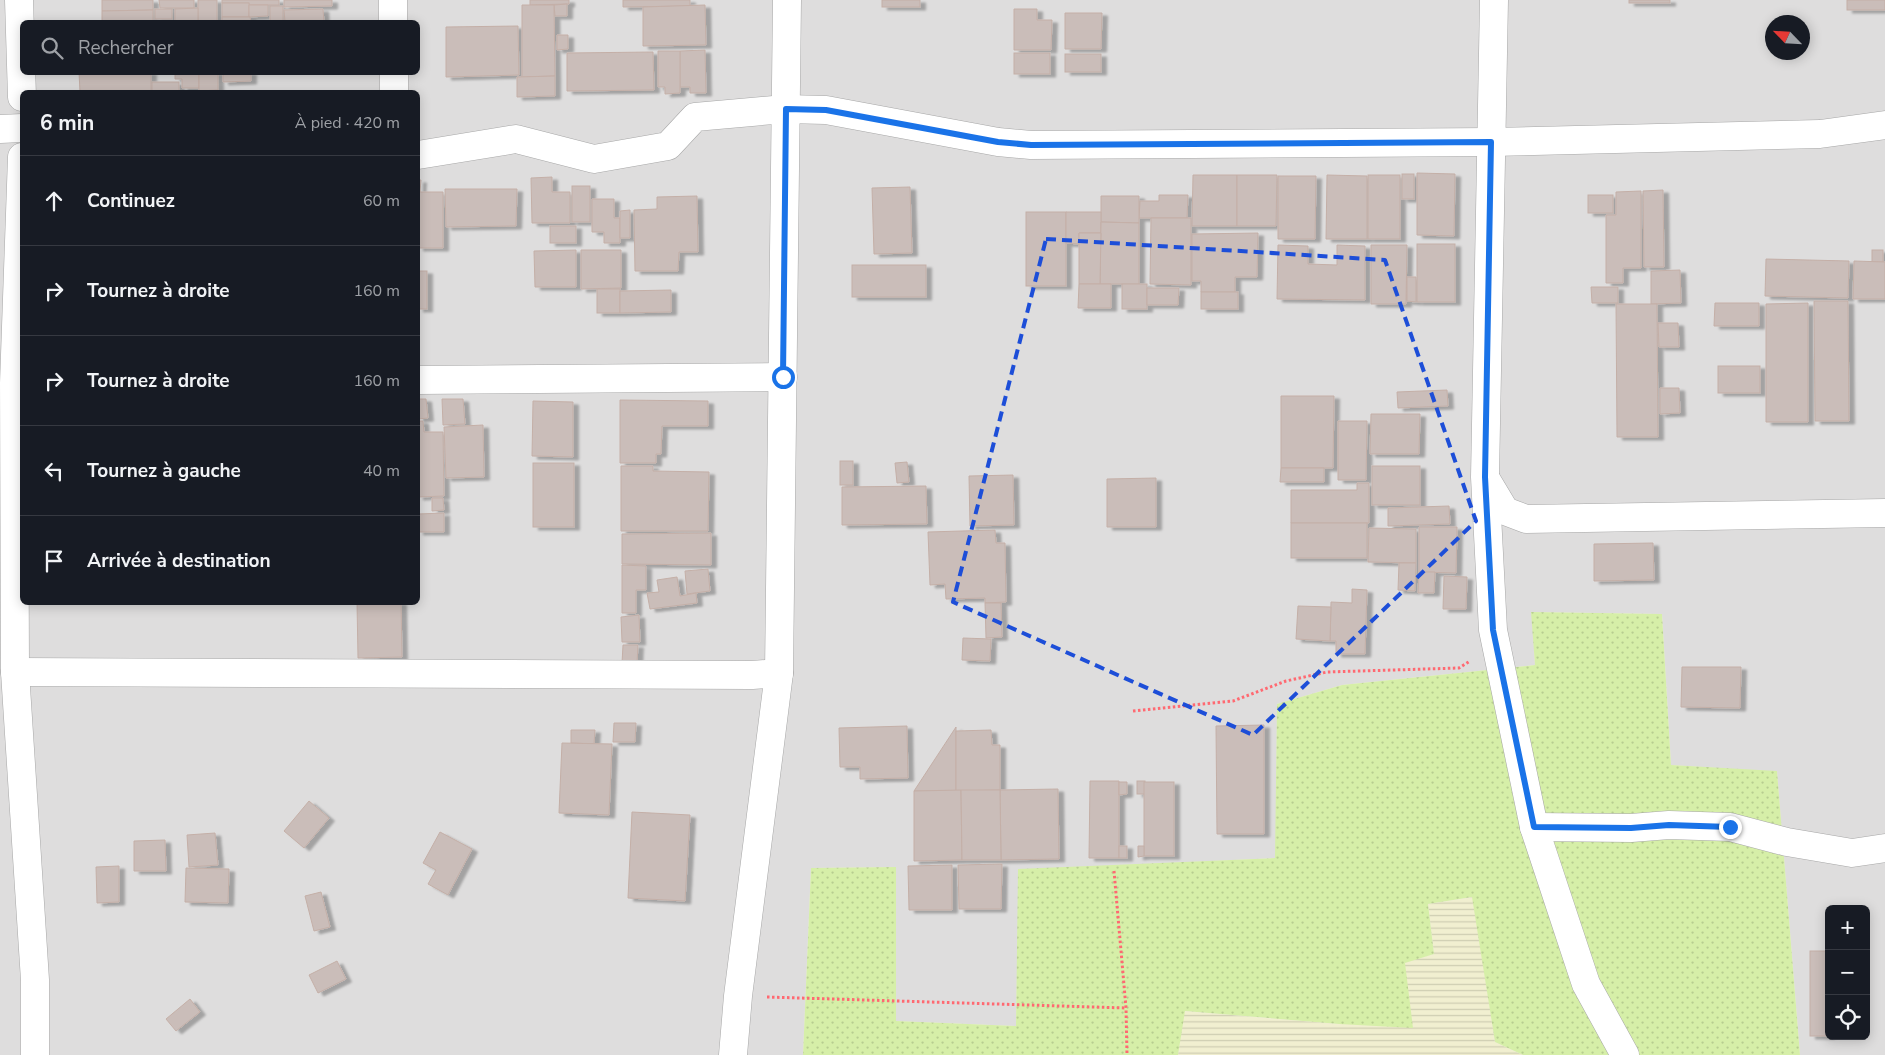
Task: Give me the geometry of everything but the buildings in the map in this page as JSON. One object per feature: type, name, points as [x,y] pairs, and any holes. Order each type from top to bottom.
[{"type":"street","points":[[19,0],[20,33]]},
{"type":"street","points":[[393,0],[393,20]]},
{"type":"street","points":[[733,1055],[738,996],[779,673],[787,0]]},
{"type":"street","points":[[1494,0],[1485,477],[1493,630],[1534,827],[1586,984],[1625,1055]]},
{"type":"street","points":[[21,75],[22,90]]},
{"type":"street","points":[[394,75],[394,90]]},
{"type":"street","points":[[420,155],[516,139],[594,159],[668,146],[695,117],[786,109],[826,110],[998,142],[1031,145],[1491,142],[1820,134],[1885,125]]},
{"type":"street","points":[[0,129],[20,128]]},
{"type":"street","points":[[20,270],[15,672],[35,980],[34,1055]]},
{"type":"street","points":[[420,380],[783,377]]},
{"type":"street","points":[[1485,477],[1504,511],[1526,519],[1885,513]]},
{"type":"street","points":[[15,672],[742,675],[779,673]]},
{"type":"street","points":[[1534,827],[1631,828],[1669,825],[1730,827],[1787,842],[1852,852],[1885,848]]},
{"type":"path","points":[[1133,712],[1233,701],[1286,681],[1328,672],[1459,668],[1476,656],[1493,630]]},
{"type":"path","points":[[1114,871],[1126,1008],[1127,1055]]},
{"type":"path","points":[[738,996],[1126,1008]]},
{"type":"highlighted area","points":[[1046,239],[1385,260],[1476,521],[1253,735],[953,602]]},
{"type":"shaded area","points":[[0,0],[1885,0],[1885,1055],[1800,1055],[1777,772],[1671,765],[1662,614],[1532,612],[1535,665],[1342,685],[1277,704],[1276,858],[1019,870],[1016,1026],[895,1021],[896,867],[811,868],[803,1055],[0,1055]]},
{"type":"shaded area","points":[[1473,897],[1495,1042],[1523,1055],[1178,1055],[1184,1011],[1339,1024],[1405,962],[1434,954],[1428,904]]},
{"type":"green space","points":[[1531,612],[1662,614],[1671,765],[1777,771],[1800,1055],[1523,1055],[1495,1042],[1472,897],[1428,904],[1434,954],[1405,963],[1413,1028],[1339,1024],[1185,1011],[1178,1055],[803,1055],[811,868],[896,867],[896,1021],[1016,1026],[1018,869],[1275,858],[1277,704],[1342,685],[1535,665]]},
{"type":"route","points":[[783,377],[786,109],[826,110],[998,142],[1031,145],[1491,142],[1485,477],[1493,630],[1534,827],[1631,828],[1669,825],[1730,827]]}]
